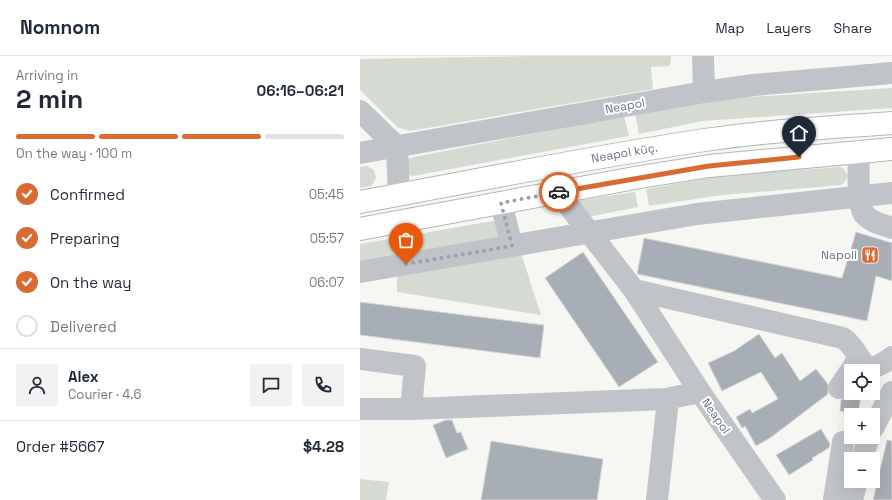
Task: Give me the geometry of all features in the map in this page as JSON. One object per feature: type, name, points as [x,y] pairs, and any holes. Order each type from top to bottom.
[{"type":"main road","name":"Neapol küç.","points":[[360,202],[636,151],[706,140],[818,128],[892,123]]},
{"type":"main road","points":[[360,229],[558,192],[709,166],[892,149]]},
{"type":"street","points":[[703,56],[704,92]]},
{"type":"street","name":"Neapol","points":[[360,153],[704,92],[754,85],[892,73]]},
{"type":"street","points":[[360,111],[397,147],[399,195]]},
{"type":"street","points":[[859,151],[860,195],[864,214],[870,219],[892,228]]},
{"type":"street","name":"Neapol","points":[[558,192],[588,233],[634,290],[700,392],[775,500]]},
{"type":"street","points":[[360,272],[697,214],[860,195],[892,193]]},
{"type":"street","points":[[501,203],[512,246]]},
{"type":"street","points":[[634,290],[843,338],[852,344],[862,363],[874,368],[880,366],[892,357]]},
{"type":"street","points":[[839,388],[859,358]]},
{"type":"street","points":[[360,359],[415,366],[411,409]]},
{"type":"street","points":[[360,409],[411,409],[666,399],[700,392]]},
{"type":"street","points":[[880,415],[892,392]]},
{"type":"street","points":[[657,500],[667,409],[666,399]]},
{"type":"street","points":[[834,500],[843,442]]},
{"type":"street","points":[[852,500],[855,488]]},
{"type":"shaded area","points":[[532,56],[671,56],[670,66],[651,67],[653,89],[410,131],[397,127],[360,90],[360,59]]},
{"type":"shaded area","points":[[892,88],[892,108],[703,121],[639,134],[635,113],[702,100]]},
{"type":"shaded area","points":[[624,116],[629,136],[413,176],[409,175],[406,161],[409,158]]},
{"type":"shaded area","points":[[367,166],[374,170],[376,178],[371,186],[360,188],[360,167]]},
{"type":"shaded area","points":[[840,167],[844,169],[848,176],[841,185],[722,195],[649,206],[646,189],[720,176]]},
{"type":"shaded area","points":[[635,192],[638,207],[588,217],[578,203],[581,200]]},
{"type":"shaded area","points":[[493,221],[497,223],[500,239],[360,265],[360,244]]},
{"type":"shaded area","points":[[521,253],[541,315],[397,292],[397,274]]},
{"type":"shaded area","points":[[360,479],[389,482],[386,500],[360,500]]},
{"type":"building","points":[[856,232],[892,243],[892,281],[876,276],[867,321],[637,274],[644,238],[842,278]]},
{"type":"building","points":[[583,252],[658,362],[619,387],[545,278]]},
{"type":"building","points":[[360,302],[544,325],[540,358],[360,335]]},
{"type":"building","points":[[759,334],[775,358],[782,353],[800,381],[816,369],[828,384],[828,394],[770,438],[756,446],[745,426],[742,428],[736,417],[750,409],[752,413],[778,399],[761,372],[722,391],[708,363],[734,351]]},
{"type":"building","points":[[844,398],[844,400],[860,400],[859,408],[844,408],[844,412],[840,411],[841,400]]},
{"type":"building","points":[[446,420],[452,420],[457,433],[461,432],[468,449],[446,458],[433,425]]},
{"type":"building","points":[[821,429],[830,444],[829,448],[812,458],[813,460],[789,475],[776,455]]},
{"type":"building","points":[[887,440],[892,441],[892,500],[873,500],[876,488],[880,488],[880,470]]},
{"type":"building","points":[[491,441],[603,459],[597,500],[481,500]]},
{"type":"way so far","points":[[406,264],[512,246],[501,203],[559,192]]},
{"type":"place","name":"Napoli","points":[[870,255]]},
{"type":"route","points":[[559,192],[709,166],[799,157]]}]
